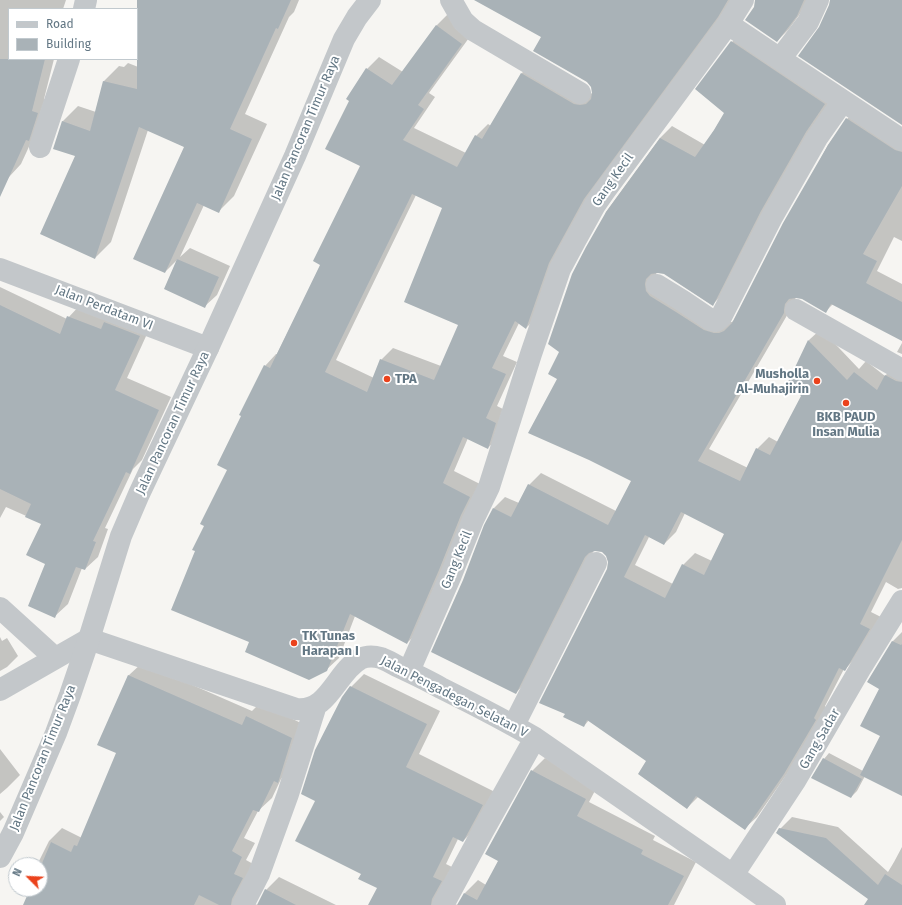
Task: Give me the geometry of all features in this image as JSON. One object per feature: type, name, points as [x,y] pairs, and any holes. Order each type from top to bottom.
[{"type":"street","name":"Jalan Pancoran Timur Raya","points":[[0,857],[13,832],[56,733],[89,639],[121,536],[139,494],[208,348],[295,156],[344,39],[357,17],[370,0]]},
{"type":"street","points":[[451,0],[463,21],[473,30],[580,93]]},
{"type":"street","name":"Gang Kecil","points":[[409,671],[451,575],[472,520],[489,487],[531,354],[560,269],[595,205],[728,24],[743,0]]},
{"type":"street","points":[[780,59],[808,22],[818,0]]},
{"type":"street","points":[[728,24],[902,140]]},
{"type":"street","points":[[40,147],[68,60]]},
{"type":"street","points":[[657,285],[711,320],[716,321],[721,317],[772,217],[817,138],[843,101]]},
{"type":"street","name":"Jalan Perdatam VI","points":[[0,269],[208,348]]},
{"type":"street","points":[[796,310],[902,370]]},
{"type":"street","points":[[514,725],[596,563]]},
{"type":"street","name":"Gang Sadar","points":[[733,874],[795,781],[860,669],[902,601]]},
{"type":"street","points":[[0,608],[55,658]]},
{"type":"street","points":[[0,690],[89,639],[296,709],[304,710],[316,705]]},
{"type":"street","name":"Jalan Pengadegan Selatan V","points":[[316,705],[323,700],[352,665],[361,658],[369,656],[380,658],[409,671],[514,725],[535,738],[733,874],[775,905]]},
{"type":"street","points":[[243,905],[258,874],[288,794],[316,705]]},
{"type":"street","points":[[443,905],[535,738]]},
{"type":"building","points":[[137,0],[291,0],[278,29],[276,28],[230,129],[252,139],[219,213],[197,203],[165,273],[133,259],[184,147],[139,127],[95,259],[40,234],[75,156],[53,149],[62,121],[90,131],[103,81],[137,89]]},
{"type":"building","points":[[474,0],[728,0],[718,17],[584,199],[549,263],[526,329],[515,321],[492,368],[506,374],[486,418],[496,423],[488,449],[463,437],[443,483],[470,497],[407,644],[350,614],[327,671],[309,680],[245,652],[249,642],[171,610],[195,551],[192,550],[204,526],[200,524],[227,470],[217,465],[241,416],[239,415],[264,365],[270,368],[320,265],[313,261],[360,166],[325,149],[349,101],[346,99],[366,68],[392,85],[436,25],[462,44],[418,105],[424,109],[403,140],[457,167],[475,135],[482,139],[521,73],[574,104],[586,104],[591,99],[592,93],[591,87],[587,82],[533,51],[541,37]],"holes":[[[412,194],[442,208],[404,302],[458,325],[434,380],[380,359],[367,392],[325,372]]]},
{"type":"building","points":[[755,0],[804,0],[797,16],[777,42],[745,20],[754,7]]},
{"type":"building","points":[[830,0],[902,0],[902,125],[798,56],[819,27]]},
{"type":"building","points":[[731,41],[825,104],[806,132],[761,211],[713,306],[664,274],[651,274],[646,279],[646,291],[650,296],[704,330],[719,333],[724,331],[732,323],[783,223],[828,145],[846,118],[895,150],[902,152],[902,186],[863,254],[877,261],[866,283],[902,302],[902,341],[831,304],[826,313],[802,299],[789,299],[785,304],[784,313],[698,461],[740,481],[756,448],[770,455],[801,396],[788,382],[808,340],[847,380],[854,372],[877,390],[885,375],[896,381],[902,382],[902,540],[860,624],[870,629],[845,671],[839,668],[814,718],[816,720],[784,774],[745,830],[696,796],[687,809],[638,774],[646,761],[587,720],[584,727],[563,717],[565,714],[539,703],[607,569],[608,562],[606,556],[602,552],[595,551],[589,553],[585,557],[516,694],[431,652],[463,580],[484,525],[493,508],[511,517],[528,484],[608,525],[631,481],[589,460],[528,433],[557,379],[548,374],[559,352],[548,344],[572,274],[606,212],[660,138],[695,157],[724,113],[695,89]],"holes":[[[681,512],[724,534],[704,575],[682,564],[665,598],[624,577],[645,535],[664,545]]]},
{"type":"building","points":[[0,59],[45,60],[32,111],[38,113],[29,141],[26,140],[0,197]]},
{"type":"building","points":[[177,259],[219,277],[205,308],[164,289]]},
{"type":"building","points":[[0,305],[60,334],[67,316],[101,329],[104,322],[140,336],[115,390],[159,410],[130,474],[126,472],[93,541],[96,542],[85,570],[76,567],[55,618],[28,606],[45,564],[26,555],[41,524],[25,517],[31,504],[0,489]]},
{"type":"building","points":[[892,641],[901,645],[902,644],[902,796],[860,775],[880,736],[860,726],[879,689],[867,682]]},
{"type":"building","points":[[128,675],[242,725],[246,716],[292,738],[278,783],[274,781],[259,812],[253,810],[232,851],[242,857],[234,874],[243,878],[232,899],[231,905],[219,905],[199,895],[194,905],[23,905],[26,897],[48,897],[48,857],[45,857],[51,842],[71,852],[74,845],[77,846],[116,753],[97,745]]},
{"type":"building","points":[[350,686],[427,724],[406,767],[483,805],[463,842],[453,837],[433,877],[442,881],[432,899],[431,905],[368,905],[377,888],[358,879],[361,874],[295,841],[315,801],[301,794],[315,750],[342,697]]},
{"type":"building","points":[[823,758],[862,779],[851,798],[811,778]]},
{"type":"building","points":[[531,770],[586,799],[577,816],[643,850],[641,854],[684,876],[668,905],[457,905],[464,893],[477,900],[498,861],[485,854]]},
{"type":"building","points":[[779,828],[826,838],[878,885],[885,874],[902,885],[902,905],[864,905],[868,899],[776,833]]},
{"type":"building","points":[[265,889],[296,905],[257,905]]},
{"type":"place","name":"TPA","points":[[387,379]]},
{"type":"place","name":"Musholla Al-Muhajirin","points":[[817,381]]},
{"type":"place","name":"BKB PAUD Insan Mulia","points":[[846,403]]},
{"type":"place","name":"TK Tunas Harapan I","points":[[294,643]]}]
